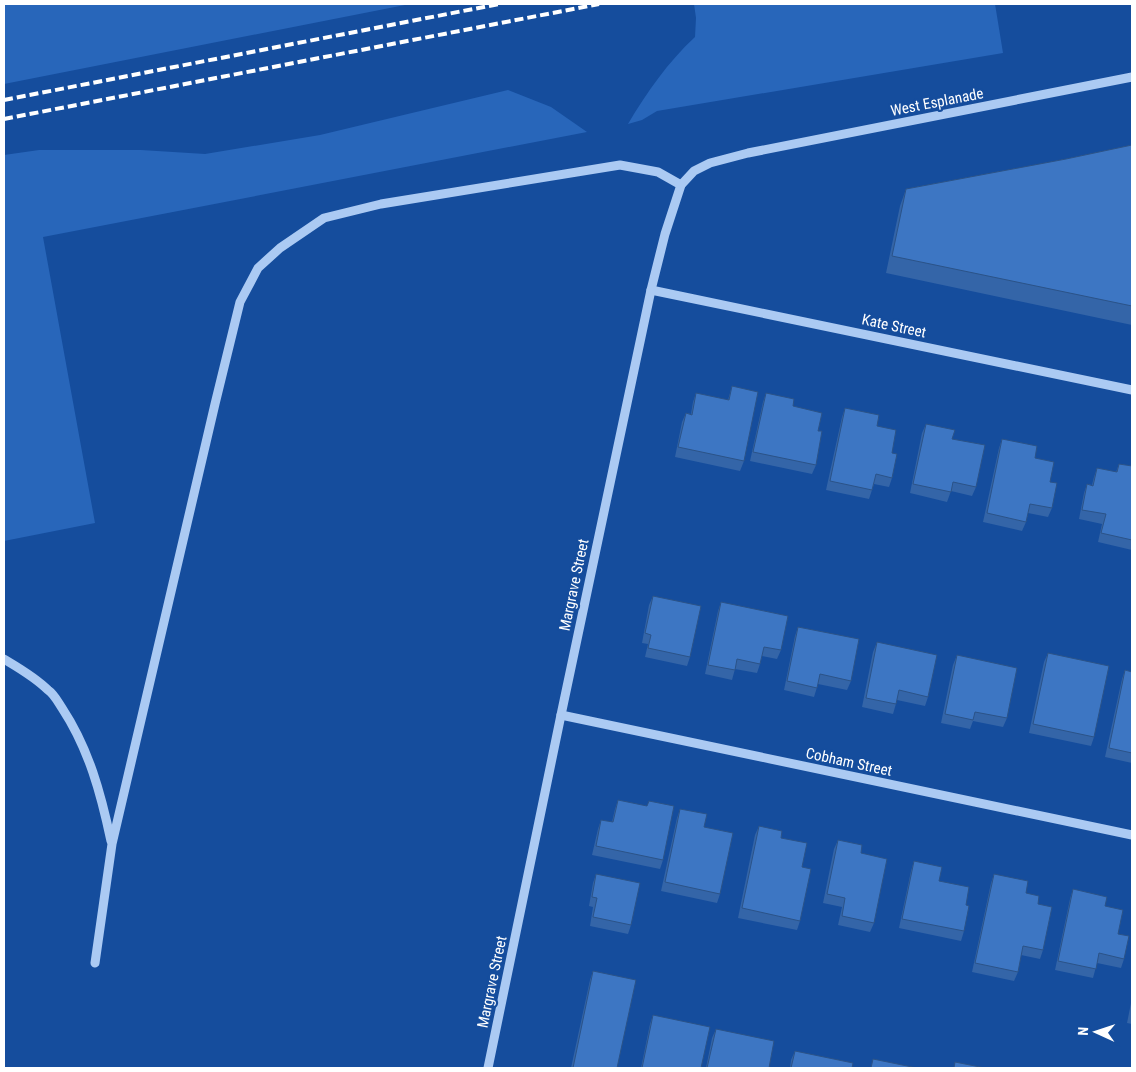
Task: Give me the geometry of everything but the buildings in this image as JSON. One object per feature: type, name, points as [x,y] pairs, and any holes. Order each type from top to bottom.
[{"type":"street","name":"West Esplanade","points":[[748,153],[1132,77]]},
{"type":"street","name":"Margrave Street","points":[[488,1068],[560,715],[650,290],[664,234],[681,185],[694,171],[710,163],[748,153]]},
{"type":"street","points":[[95,963],[112,844],[240,302],[258,268],[280,248],[324,218],[381,204],[620,165],[658,172],[681,185]]},
{"type":"street","name":"Kate Street","points":[[650,290],[1132,390]]},
{"type":"street","points":[[4,659],[50,691],[68,718],[94,773],[104,806],[112,844]]},
{"type":"street","name":"Cobham Street","points":[[560,715],[1132,835]]},
{"type":"shaded area","points":[[4,4],[410,4],[4,84]]},
{"type":"shaded area","points":[[694,4],[995,4],[1003,53],[657,111],[642,120],[628,124],[658,78],[695,37],[696,18]]},
{"type":"shaded area","points":[[508,90],[551,107],[587,132],[43,237],[95,523],[4,541],[4,155],[39,150],[141,150],[205,154],[320,135]]},
{"type":"railway","points":[[4,100],[499,4]]},
{"type":"railway","points":[[4,119],[599,4]]}]
